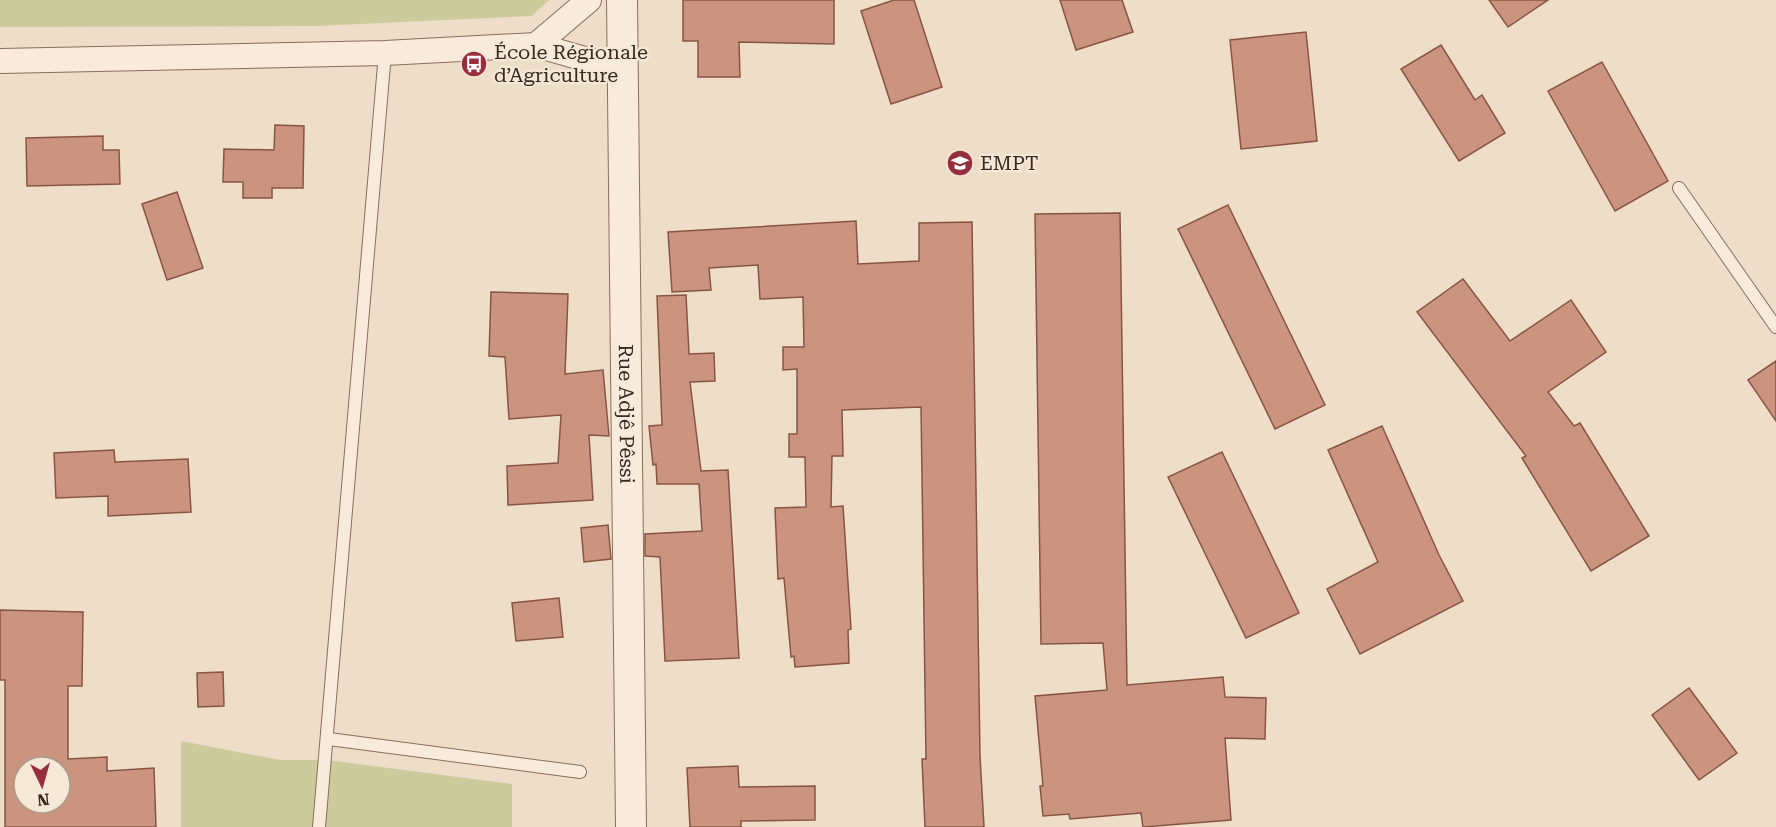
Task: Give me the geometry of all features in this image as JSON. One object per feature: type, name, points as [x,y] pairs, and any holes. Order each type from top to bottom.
[{"type":"street","points":[[536,45],[589,0]]},
{"type":"street","name":"Rue Adjê Pêssi","points":[[622,0],[631,827]]},
{"type":"street","points":[[0,61],[385,53],[536,45],[623,70]]},
{"type":"lane","points":[[319,827],[329,739],[385,53]]},
{"type":"lane","points":[[1679,188],[1776,327]]},
{"type":"lane","points":[[329,739],[580,772]]},
{"type":"green space","points":[[0,0],[549,0],[532,16],[317,26],[0,27]]},
{"type":"green space","points":[[181,741],[280,760],[327,760],[512,784],[512,827],[181,827]]},
{"type":"building","points":[[683,0],[834,0],[834,44],[739,42],[740,77],[698,77],[698,41],[683,41]]},
{"type":"building","points":[[894,0],[914,0],[942,87],[891,104],[861,11]]},
{"type":"building","points":[[1060,0],[1122,0],[1133,32],[1076,50]]},
{"type":"building","points":[[1489,0],[1548,0],[1508,27]]},
{"type":"building","points":[[1306,32],[1317,141],[1241,149],[1230,40]]},
{"type":"building","points":[[1441,45],[1475,100],[1482,95],[1505,133],[1459,161],[1401,69]]},
{"type":"building","points":[[1602,62],[1668,181],[1615,211],[1548,91]]},
{"type":"building","points":[[275,125],[304,126],[303,188],[272,188],[272,198],[243,198],[243,182],[223,182],[224,149],[274,150]]},
{"type":"building","points":[[103,136],[103,150],[119,150],[120,184],[27,186],[26,138]]},
{"type":"building","points":[[177,192],[203,268],[167,280],[142,204]]},
{"type":"building","points":[[1228,205],[1325,405],[1275,429],[1178,229]]},
{"type":"building","points":[[1120,213],[1127,685],[1223,677],[1225,697],[1266,698],[1265,739],[1225,738],[1231,820],[1143,827],[1141,813],[1070,819],[1069,814],[1043,816],[1040,786],[1043,786],[1035,696],[1107,690],[1103,643],[1041,644],[1035,214]]},
{"type":"building","points":[[856,221],[858,264],[919,261],[919,223],[972,222],[980,756],[984,827],[925,827],[922,759],[926,759],[921,407],[842,410],[843,456],[832,456],[831,507],[843,506],[851,629],[848,630],[849,663],[795,667],[794,656],[791,657],[784,578],[778,579],[775,508],[806,507],[805,457],[789,457],[789,434],[797,434],[797,369],[783,370],[783,347],[804,347],[803,297],[760,299],[758,265],[709,268],[711,290],[672,292],[668,232]]},
{"type":"building","points":[[1463,279],[1510,341],[1571,300],[1606,352],[1548,392],[1574,426],[1580,423],[1649,536],[1591,571],[1522,458],[1526,456],[1417,312]]},
{"type":"building","points":[[491,292],[568,294],[565,374],[603,370],[609,436],[589,435],[593,500],[508,505],[507,466],[558,463],[561,415],[509,419],[505,357],[489,356]]},
{"type":"building","points":[[686,295],[689,354],[714,353],[715,381],[690,382],[701,471],[728,470],[739,658],[665,661],[660,557],[645,556],[645,534],[702,531],[699,484],[657,484],[649,426],[662,425],[657,296]]},
{"type":"building","points":[[1776,361],[1776,421],[1748,380]]},
{"type":"building","points":[[1382,426],[1439,555],[1463,601],[1360,654],[1327,589],[1378,562],[1328,450]]},
{"type":"building","points":[[114,450],[115,462],[188,459],[191,512],[108,516],[108,496],[56,498],[54,453]]},
{"type":"building","points":[[1222,452],[1299,613],[1246,638],[1168,477]]},
{"type":"building","points":[[608,525],[611,559],[584,562],[581,528]]},
{"type":"building","points":[[559,598],[563,637],[516,641],[512,603]]},
{"type":"building","points":[[0,610],[83,612],[82,686],[68,686],[68,755],[12,755],[12,815],[72,815],[72,759],[107,757],[107,771],[154,768],[156,827],[5,827],[5,680],[0,680]]},
{"type":"building","points":[[223,672],[224,706],[198,707],[197,673]]},
{"type":"building","points":[[1689,688],[1737,753],[1699,780],[1652,715]]},
{"type":"building","points":[[738,766],[739,787],[815,786],[815,820],[741,821],[741,827],[690,827],[687,768]]},
{"type":"place","name":"École Régionale d’Agriculture","points":[[474,64]]},
{"type":"place","name":"EMPT","points":[[960,163]]}]
